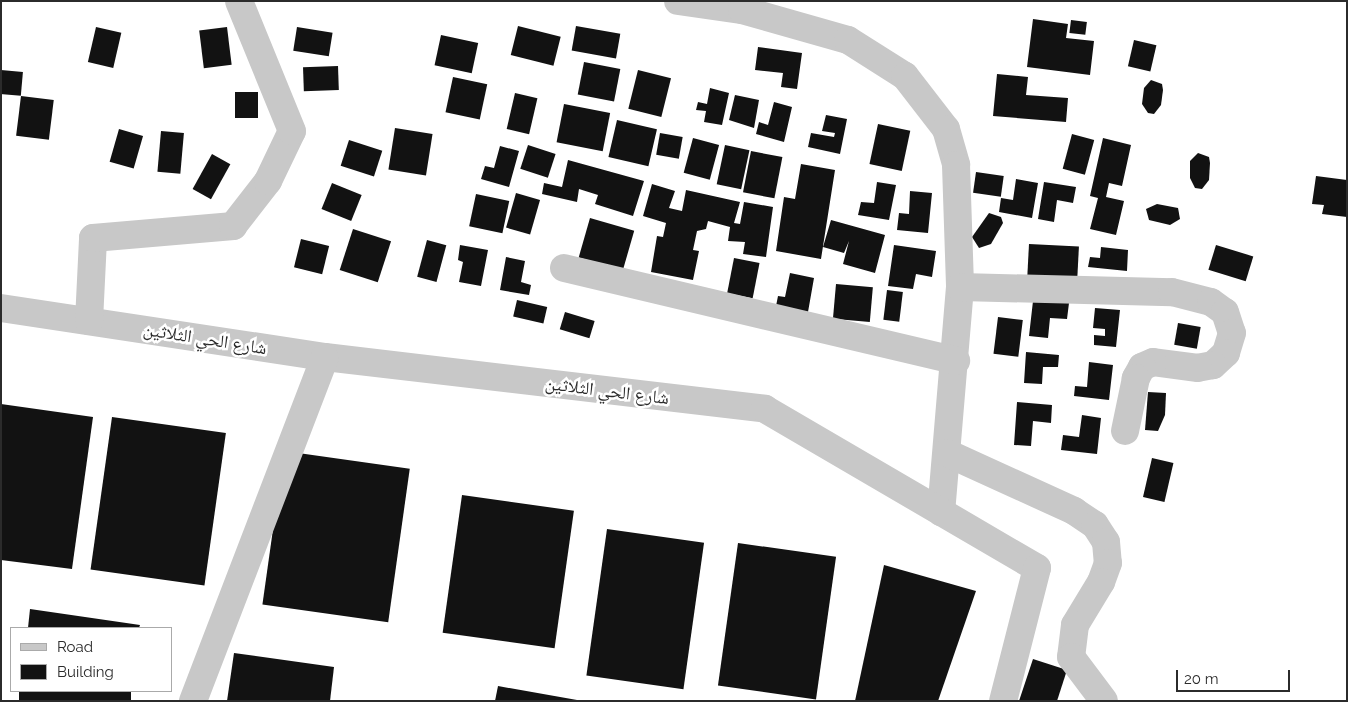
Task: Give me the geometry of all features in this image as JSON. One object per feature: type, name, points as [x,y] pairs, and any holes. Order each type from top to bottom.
[{"type":"street","points":[[89,321],[93,238],[233,226],[268,180],[292,131],[239,1]]},
{"type":"street","points":[[686,2],[751,12],[848,40],[905,76],[946,129],[956,165],[960,286],[956,361],[942,512]]},
{"type":"street","points":[[564,268],[956,361]]},
{"type":"street","points":[[960,286],[1172,292],[1211,302],[1225,312],[1232,333],[1226,353],[1212,365],[1198,368],[1153,362],[1142,367],[1136,378],[1125,431]]},
{"type":"street","name":"شارع الحي الثلاثين","points":[[1,308],[325,357],[765,410],[1037,568],[1003,701]]},
{"type":"street","points":[[194,701],[325,357]]},
{"type":"street","points":[[947,453],[1074,511],[1094,525],[1106,542],[1108,563],[1101,582],[1075,624],[1070,657],[1104,701]]},
{"type":"building","points":[[1033,19],[1068,24],[1066,38],[1094,41],[1090,75],[1027,67]]},
{"type":"building","points":[[1071,20],[1087,22],[1085,35],[1069,33]]},
{"type":"building","points":[[518,26],[561,37],[553,66],[511,55]]},
{"type":"building","points":[[576,26],[620,34],[616,58],[572,51]]},
{"type":"building","points":[[96,27],[121,33],[113,68],[88,62]]},
{"type":"building","points":[[227,27],[232,65],[204,68],[199,30]]},
{"type":"building","points":[[297,27],[333,33],[329,56],[293,51]]},
{"type":"building","points":[[441,35],[478,43],[472,73],[435,65]]},
{"type":"building","points":[[1134,40],[1156,45],[1150,71],[1128,66]]},
{"type":"building","points":[[758,47],[802,53],[797,89],[781,87],[783,73],[755,70]]},
{"type":"building","points":[[584,62],[620,69],[614,101],[578,94]]},
{"type":"building","points":[[338,66],[339,90],[304,91],[303,67]]},
{"type":"building","points":[[1,70],[23,72],[21,96],[1,94]]},
{"type":"building","points":[[638,70],[671,78],[661,117],[628,109]]},
{"type":"building","points":[[997,74],[1028,77],[1026,95],[1068,98],[1066,122],[993,116]]},
{"type":"building","points":[[453,77],[487,84],[480,119],[446,112]]},
{"type":"building","points":[[1151,80],[1162,84],[1163,90],[1161,105],[1154,114],[1148,113],[1142,104],[1144,88]]},
{"type":"building","points":[[710,88],[729,93],[722,125],[704,122],[706,111],[696,110],[698,102],[707,104]]},
{"type":"building","points":[[235,92],[258,92],[258,118],[235,118]]},
{"type":"building","points":[[515,93],[537,98],[529,134],[507,129]]},
{"type":"building","points":[[735,95],[759,100],[754,128],[729,120]]},
{"type":"building","points":[[21,96],[54,100],[49,140],[16,136]]},
{"type":"building","points":[[774,102],[792,107],[784,142],[756,134],[759,122],[768,125]]},
{"type":"building","points":[[564,104],[610,113],[603,151],[557,142]]},
{"type":"building","points":[[826,115],[847,119],[840,154],[808,147],[811,133],[834,137],[835,133],[822,131]]},
{"type":"building","points":[[617,120],[657,129],[648,166],[608,157]]},
{"type":"building","points":[[878,124],[910,131],[902,171],[869,164]]},
{"type":"building","points":[[395,128],[433,134],[426,175],[388,169]]},
{"type":"building","points":[[119,129],[143,136],[134,169],[110,162]]},
{"type":"building","points":[[161,131],[184,133],[180,174],[157,172]]},
{"type":"building","points":[[660,133],[683,137],[679,159],[656,155]]},
{"type":"building","points":[[1072,134],[1094,140],[1085,175],[1063,169]]},
{"type":"building","points":[[693,138],[719,145],[710,180],[684,173]]},
{"type":"building","points":[[1103,138],[1131,145],[1122,186],[1109,183],[1106,197],[1124,201],[1116,235],[1090,229],[1098,198],[1090,196]]},
{"type":"building","points":[[349,140],[382,151],[374,176],[341,166]]},
{"type":"building","points":[[528,145],[556,154],[548,178],[520,169]]},
{"type":"building","points":[[725,145],[749,150],[741,189],[717,184]]},
{"type":"building","points":[[500,146],[519,151],[509,187],[481,179],[485,166],[494,168]]},
{"type":"building","points":[[751,151],[782,157],[774,198],[743,192]]},
{"type":"building","points":[[1198,153],[1209,157],[1210,163],[1209,180],[1202,189],[1195,188],[1190,178],[1190,161]]},
{"type":"building","points":[[212,154],[230,164],[211,199],[193,189]]},
{"type":"building","points":[[568,160],[644,181],[633,216],[595,204],[598,195],[579,189],[577,202],[542,194],[544,183],[562,187]]},
{"type":"building","points":[[801,164],[835,170],[821,259],[776,251],[784,197],[795,199]]},
{"type":"building","points":[[976,172],[1004,176],[1001,197],[973,193]]},
{"type":"building","points":[[1316,176],[1347,180],[1347,217],[1322,214],[1324,205],[1312,204]]},
{"type":"building","points":[[1016,179],[1038,183],[1032,218],[999,212],[1001,198],[1013,200]]},
{"type":"building","points":[[877,182],[896,185],[889,220],[858,215],[861,202],[874,203]]},
{"type":"building","points":[[1044,182],[1076,187],[1073,203],[1057,200],[1054,222],[1038,219]]},
{"type":"building","points":[[332,183],[362,195],[351,221],[322,209]]},
{"type":"building","points":[[652,184],[675,191],[669,208],[682,211],[686,190],[740,202],[734,223],[740,224],[744,202],[773,207],[766,257],[743,254],[745,242],[728,241],[730,227],[708,221],[706,229],[697,231],[693,250],[699,251],[693,280],[651,272],[657,236],[663,237],[666,223],[643,216]]},
{"type":"building","points":[[910,191],[932,193],[928,233],[897,230],[899,213],[909,214]]},
{"type":"building","points":[[516,193],[540,200],[530,234],[506,228]]},
{"type":"building","points":[[476,194],[509,201],[502,233],[469,226]]},
{"type":"building","points":[[1157,204],[1178,208],[1180,219],[1170,225],[1149,220],[1146,209]]},
{"type":"building","points":[[989,213],[1001,217],[1003,223],[991,244],[979,248],[972,237]]},
{"type":"building","points":[[590,218],[634,231],[623,270],[579,257]]},
{"type":"building","points":[[831,220],[885,235],[875,273],[843,264],[849,241],[844,253],[823,247]]},
{"type":"building","points":[[353,229],[391,241],[378,282],[340,270]]},
{"type":"building","points":[[301,239],[329,246],[322,274],[294,267]]},
{"type":"building","points":[[427,240],[446,245],[436,282],[417,277]]},
{"type":"building","points":[[1029,244],[1079,247],[1077,278],[1027,275]]},
{"type":"building","points":[[460,245],[488,250],[481,286],[459,282],[463,262],[458,260]]},
{"type":"building","points":[[894,245],[936,251],[932,277],[916,274],[913,289],[888,286]]},
{"type":"building","points":[[1216,245],[1253,256],[1246,281],[1208,270]]},
{"type":"building","points":[[1101,247],[1128,250],[1127,271],[1088,267],[1090,257],[1100,258]]},
{"type":"building","points":[[506,257],[525,261],[521,282],[531,285],[529,295],[500,290]]},
{"type":"building","points":[[734,258],[760,263],[753,298],[727,293]]},
{"type":"building","points":[[790,273],[814,278],[808,312],[776,306],[778,296],[785,297]]},
{"type":"building","points":[[836,284],[873,287],[870,322],[833,319]]},
{"type":"building","points":[[887,290],[903,292],[899,322],[883,320]]},
{"type":"building","points":[[517,300],[547,307],[543,324],[513,317]]},
{"type":"building","points":[[1033,301],[1069,303],[1067,319],[1050,318],[1048,338],[1029,336]]},
{"type":"building","points":[[1095,308],[1120,310],[1116,347],[1094,345],[1094,335],[1105,336],[1105,329],[1093,328]]},
{"type":"building","points":[[565,312],[595,321],[589,338],[560,329]]},
{"type":"building","points":[[998,317],[1023,320],[1018,357],[993,354]]},
{"type":"building","points":[[1178,323],[1201,327],[1197,349],[1174,345]]},
{"type":"building","points":[[1026,352],[1059,355],[1058,367],[1043,367],[1042,384],[1024,383]]},
{"type":"building","points":[[1089,362],[1113,365],[1109,400],[1074,396],[1075,386],[1087,387]]},
{"type":"building","points":[[1148,392],[1166,393],[1165,415],[1158,431],[1145,430]]},
{"type":"building","points":[[1017,402],[1052,405],[1051,423],[1033,421],[1031,446],[1014,445]]},
{"type":"building","points":[[1,404],[93,417],[72,569],[1,560]]},
{"type":"building","points":[[1082,415],[1101,418],[1097,454],[1061,450],[1063,435],[1079,437]]},
{"type":"building","points":[[112,417],[226,433],[204,586],[91,570]]},
{"type":"building","points":[[284,451],[410,469],[388,622],[262,604]]},
{"type":"building","points":[[1152,458],[1173,463],[1164,502],[1143,497]]},
{"type":"building","points":[[462,495],[574,511],[555,648],[443,633]]},
{"type":"building","points":[[607,529],[704,543],[683,689],[586,676]]},
{"type":"building","points":[[738,543],[836,557],[816,699],[718,686]]},
{"type":"building","points":[[884,565],[976,591],[938,701],[855,701]]},
{"type":"building","points":[[30,609],[140,625],[139,627],[28,627]]},
{"type":"building","points":[[234,653],[334,667],[330,701],[227,701]]},
{"type":"building","points":[[1033,659],[1067,670],[1057,701],[1019,701]]},
{"type":"building","points":[[498,686],[577,700],[577,701],[495,701]]},
{"type":"building","points":[[19,692],[131,692],[131,701],[19,701]]}]
